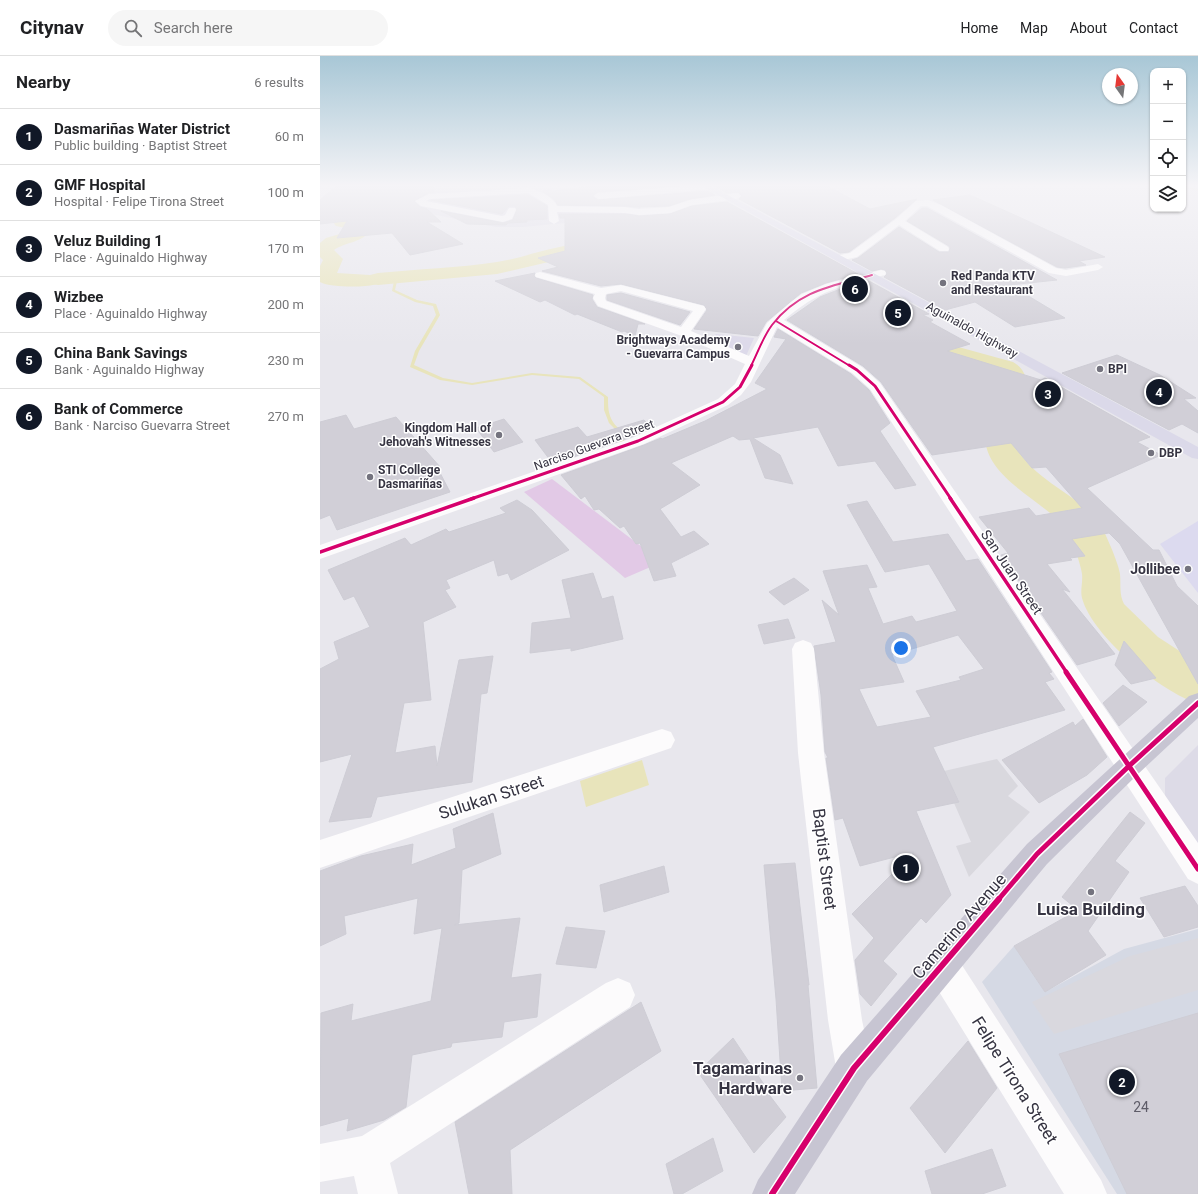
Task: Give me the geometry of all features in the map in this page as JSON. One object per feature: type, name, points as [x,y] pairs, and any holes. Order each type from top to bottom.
[{"type":"highway","name":"Aguinaldo Highway","points":[[809,238],[1163,428],[1198,454]]},
{"type":"highway","name":"Aguinaldo Highway","points":[[1163,428],[1198,440]]},
{"type":"main road","name":"Camerino Avenue","points":[[772,1194],[854,1068],[1037,854],[1129,766],[1195,706]]},
{"type":"street","points":[[843,257],[853,255],[876,238]]},
{"type":"street","points":[[926,238],[944,249]]},
{"type":"street","points":[[993,238],[1053,271],[1066,273],[1098,267]]},
{"type":"street","name":"Narciso Guevarra Street","points":[[320,552],[638,441],[724,402],[735,395],[741,388],[752,362],[771,326],[794,305],[830,285],[876,274]]},
{"type":"street","points":[[540,275],[601,292],[621,288],[700,309],[684,332]]},
{"type":"street","points":[[601,292],[599,298],[602,303],[684,332],[752,362]]},
{"type":"street","name":"San Juan Street","points":[[776,321],[857,370],[874,386],[1198,869]]},
{"type":"street","name":"Baptist Street","points":[[803,649],[811,752],[844,1012],[854,1068]]},
{"type":"street","name":"Sulukan Street","points":[[320,854],[662,740]]},
{"type":"street","name":"Felipe Tirona Street","points":[[942,965],[1087,1194]]},
{"type":"street","points":[[320,1163],[369,1154],[573,1025],[618,994]]},
{"type":"street","points":[[369,1154],[378,1194]]},
{"type":"shaded area","name":"Brightways Academy - Guevarra Campus","points":[[716,334],[754,338],[746,356],[707,339]]},
{"type":"shaded area","points":[[552,479],[662,562],[625,578],[524,492]]},
{"type":"shaded area","name":"Jollibee","points":[[1198,521],[1198,593],[1160,544]]},
{"type":"shaded area","points":[[1198,745],[1198,844],[1165,800],[1165,778]]},
{"type":"shaded area","points":[[997,759],[1018,786],[1008,796],[1030,812],[969,877],[956,846],[971,842],[954,803],[959,801],[944,771]]},
{"type":"shaded area","points":[[642,760],[649,785],[586,807],[580,781]]},
{"type":"shaded area","points":[[1198,929],[1198,1172],[1148,1194],[1117,1194],[982,982],[1014,946],[1045,992],[1124,949]]},
{"type":"shaded area","points":[[1198,938],[1198,990],[1054,1034],[1032,1002],[1130,956]]},
{"type":"building","points":[[396,238],[453,238],[463,244],[410,255]]},
{"type":"building","points":[[565,238],[793,238],[858,274],[826,283],[801,293],[766,322],[758,336],[694,329],[707,310],[704,305],[621,284],[601,286],[542,271],[558,267],[538,258],[565,251]]},
{"type":"building","points":[[812,238],[868,238],[849,252],[840,253]]},
{"type":"building","points":[[884,238],[917,238],[939,252],[949,252],[949,246],[936,238],[981,238],[1057,280],[1010,285],[1065,318],[1015,327],[975,302],[945,310],[884,277],[887,274],[885,270],[881,269],[872,271],[852,260],[858,258]]},
{"type":"building","points":[[1004,238],[1064,238],[1105,257],[1079,261],[1086,265],[1065,268],[1057,267]]},
{"type":"building","points":[[535,273],[534,276],[536,278],[593,295],[592,299],[597,307],[645,324],[638,324],[635,336],[577,314],[575,315],[545,300],[540,302],[495,281]]},
{"type":"building","points":[[869,281],[929,314],[923,315],[933,320],[930,322],[970,344],[947,351],[1041,380],[1045,378],[1150,437],[1137,442],[1161,455],[1087,488],[1153,550],[1159,550],[1177,586],[1198,606],[1198,684],[1120,544],[1109,533],[1072,539],[1085,556],[1070,558],[1072,560],[1047,564],[1070,592],[1062,589],[1115,654],[1077,665],[1001,555],[1008,553],[979,517],[1029,508],[1036,516],[1082,508],[1046,467],[1032,468],[1011,443],[932,455],[881,382],[863,366],[787,320],[820,297],[843,288]]},
{"type":"building","points":[[621,293],[690,312],[680,325],[607,300],[607,295]]},
{"type":"building","points":[[778,329],[851,374],[869,390],[890,423],[880,431],[916,485],[895,489],[875,461],[838,466],[818,427],[753,438],[780,455],[793,484],[765,478],[750,439],[739,440],[733,436],[671,463],[700,485],[660,509],[681,537],[694,531],[709,544],[671,563],[676,576],[654,581],[640,543],[636,544],[624,526],[620,528],[599,509],[594,510],[585,496],[581,499],[561,475],[661,438],[662,439],[705,421],[767,389],[755,383],[786,339],[774,337]]},
{"type":"building","points":[[1117,355],[1160,375],[1196,398],[1184,399],[1198,411],[1198,433],[1182,424],[1169,430],[1062,373]]},
{"type":"building","name":"STI College Dasmariñas","points":[[346,415],[354,429],[396,417],[441,468],[438,469],[450,492],[337,530],[330,515],[320,519],[320,422]]},
{"type":"building","name":"Kingdom Hall of Jehovah's Witnesses","points":[[504,419],[523,442],[494,452],[476,428]]},
{"type":"building","points":[[644,420],[651,428],[631,437],[553,464],[535,440],[578,427],[587,437]]},
{"type":"building","points":[[517,500],[532,510],[569,550],[511,580],[508,573],[498,576],[494,560],[446,580],[450,588],[445,590],[456,607],[423,622],[431,700],[404,703],[395,753],[435,746],[437,766],[459,660],[493,656],[487,693],[481,694],[472,782],[377,797],[371,817],[329,822],[352,754],[320,762],[320,669],[339,659],[334,642],[370,627],[354,596],[344,600],[328,570],[405,538],[411,545],[446,529],[449,532],[506,513],[500,508]]},
{"type":"building","points":[[867,501],[893,542],[948,534],[966,561],[978,559],[1052,672],[1049,673],[1054,679],[1045,682],[1065,710],[933,747],[959,802],[916,811],[951,895],[926,923],[921,918],[883,961],[897,974],[871,1006],[860,994],[855,960],[874,938],[852,914],[914,852],[860,866],[843,818],[835,820],[826,758],[828,758],[825,752],[821,695],[814,646],[836,642],[822,600],[839,615],[823,571],[867,565],[877,587],[868,588],[883,624],[912,616],[916,622],[957,611],[929,564],[885,572],[847,505]],"holes":[[[958,635],[984,669],[959,677],[961,680],[916,691],[931,717],[877,727],[859,689],[904,682],[892,655]]]},
{"type":"building","points":[[593,573],[602,599],[613,596],[623,639],[571,651],[571,648],[530,653],[532,623],[571,618],[562,580]]},
{"type":"building","points":[[794,578],[809,590],[784,605],[769,592]]},
{"type":"building","points":[[788,619],[795,638],[764,644],[758,625]]},
{"type":"building","points":[[1124,641],[1156,678],[1131,684],[1115,665]]},
{"type":"building","points":[[1123,685],[1147,702],[1119,726],[1103,703]]},
{"type":"building","points":[[1083,719],[1107,757],[1087,775],[1039,803],[1002,760],[1073,722],[1075,726]]},
{"type":"building","points":[[1130,812],[1145,823],[1115,861],[1129,872],[1088,931],[1106,955],[1045,992],[1014,946],[1078,910],[1062,897]]},
{"type":"building","points":[[493,813],[501,854],[462,870],[459,923],[454,925],[520,918],[511,978],[541,974],[537,1017],[504,1022],[502,1037],[452,1043],[451,1047],[412,1055],[406,1107],[384,1120],[347,1131],[349,1118],[320,1126],[321,1013],[353,1004],[351,1021],[431,1001],[442,928],[414,934],[418,898],[344,916],[346,934],[320,946],[320,871],[361,856],[413,844],[411,865],[456,848],[453,829]]},
{"type":"building","points":[[795,863],[809,985],[817,1088],[782,1091],[776,999],[764,865]]},
{"type":"building","points":[[664,866],[669,892],[604,912],[600,885]]},
{"type":"building","points":[[1185,886],[1198,906],[1198,927],[1164,937],[1140,898]]},
{"type":"building","points":[[566,927],[605,931],[596,968],[556,964]]},
{"type":"building","points":[[641,1002],[661,1051],[510,1150],[512,1194],[469,1194],[455,1122]]},
{"type":"building","points":[[1198,1013],[1198,1194],[1127,1194],[1059,1054]]},
{"type":"building","points":[[733,1038],[769,1092],[767,1092],[786,1117],[754,1153],[698,1072]]},
{"type":"building","points":[[968,1041],[997,1088],[945,1153],[910,1108]]},
{"type":"building","points":[[713,1138],[723,1171],[682,1194],[674,1194],[666,1164]]},
{"type":"building","points":[[992,1149],[1006,1186],[982,1194],[932,1194],[925,1171]]},
{"type":"waterway","points":[[346,238],[333,242],[323,250],[333,259],[326,275],[328,279],[366,280]]},
{"type":"waterway","points":[[378,279],[467,272],[497,268],[570,251],[599,250],[613,254]]},
{"type":"waterway","points":[[396,277],[393,290],[416,301],[435,305],[438,315],[417,351],[412,366],[442,379],[472,384],[532,374],[580,378],[606,397],[606,410],[611,423],[620,432],[622,443]]},
{"type":"waterway","points":[[908,351],[943,353],[962,356],[1004,367],[1011,371],[1017,395],[1007,409],[1000,424],[1000,440],[1003,452],[1016,471],[1067,510],[1085,528],[1101,573],[1101,597],[1107,612],[1143,649],[1198,686]]},
{"type":"cycle path","points":[[320,552],[638,441],[723,402],[736,392],[743,383],[772,325],[791,307],[806,296],[822,288],[872,275]]},
{"type":"cycle path","points":[[776,321],[857,370],[875,386],[1198,869]]},
{"type":"cycle path","points":[[772,1194],[854,1068],[1037,854],[1129,766],[1198,703]]},
{"type":"place","name":"Red Panda KTV and Restaurant","points":[[943,283]]},
{"type":"place","name":"Bank of Commerce","points":[[855,289]]},
{"type":"place","name":"China Bank Savings","points":[[898,313]]},
{"type":"place","name":"Brightways Academy - Guevarra Campus","points":[[738,347]]},
{"type":"place","name":"BPI","points":[[1100,369]]},
{"type":"place","name":"Wizbee","points":[[1159,392]]},
{"type":"place","name":"Veluz Building 1","points":[[1048,394]]},
{"type":"place","name":"Kingdom Hall of Jehovah's Witnesses","points":[[499,435]]},
{"type":"place","name":"DBP","points":[[1151,453]]},
{"type":"place","name":"STI College Dasmariñas","points":[[370,477]]},
{"type":"place","name":"Jollibee","points":[[1188,569]]},
{"type":"place","name":"Dasmariñas Water District","points":[[906,868]]},
{"type":"place","name":"Luisa Building","points":[[1091,892]]},
{"type":"place","name":"Tagamarinas Hardware","points":[[800,1078]]},
{"type":"place","name":"GMF Hospital","points":[[1122,1082]]}]
